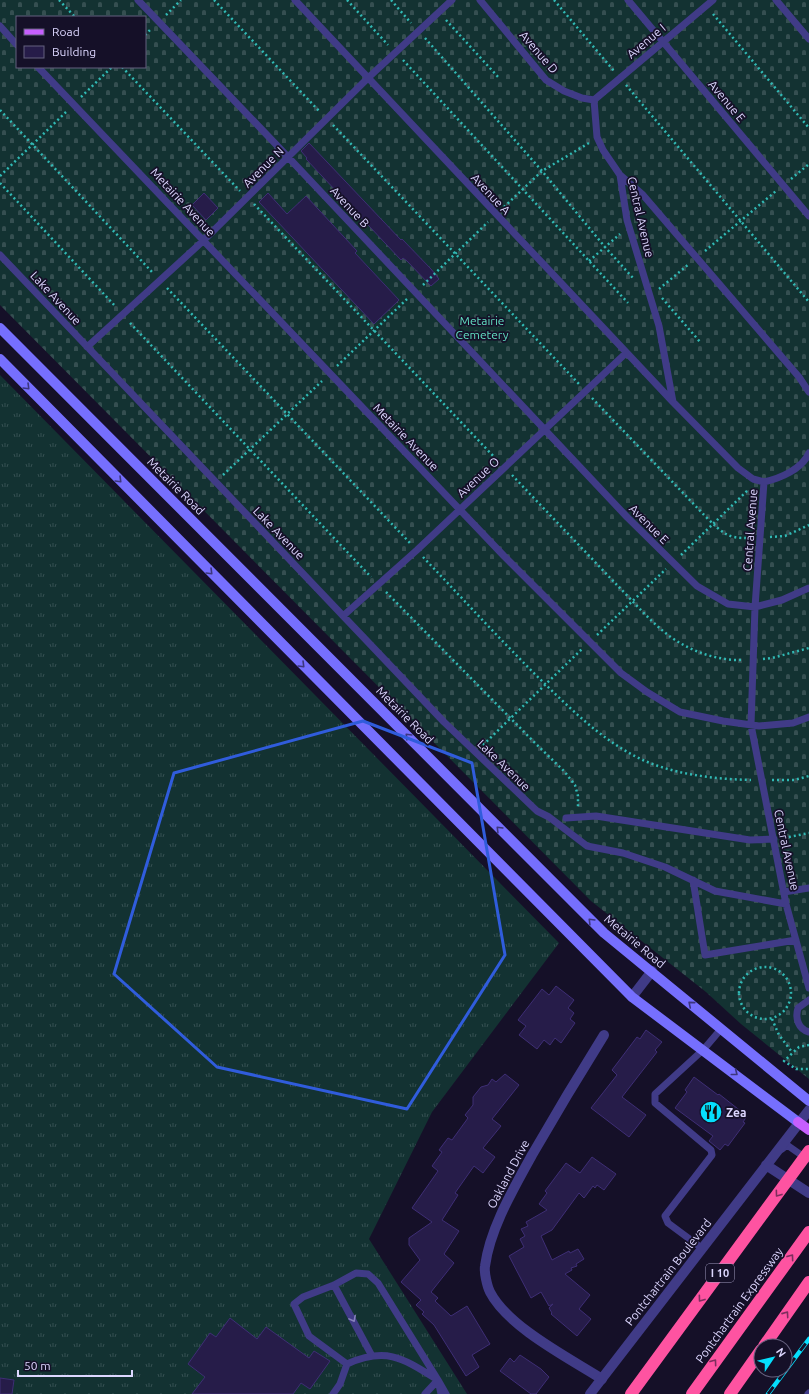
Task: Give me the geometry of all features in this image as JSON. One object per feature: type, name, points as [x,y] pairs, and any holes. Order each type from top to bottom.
[{"type":"highway","name":"I 10","points":[[631,1394],[809,1151]]},
{"type":"highway","name":"Pontchartrain Expressway","points":[[692,1394],[809,1232]]},
{"type":"highway","points":[[770,1338],[809,1282]]},
{"type":"highway","points":[[730,1394],[753,1361]]},
{"type":"main road","name":"Metairie Road","points":[[0,328],[604,933],[809,1101]]},
{"type":"main road","points":[[0,360],[632,997],[704,1049],[809,1130]]},
{"type":"street","points":[[632,997],[652,972]]},
{"type":"street","name":"Oakland Drive","points":[[602,1379],[516,1324],[499,1306],[490,1292],[485,1267],[500,1216],[512,1190],[560,1105],[604,1035]]},
{"type":"street","name":"Pontchartrain Boulevard","points":[[590,1394],[703,1249],[798,1122],[809,1110]]},
{"type":"street","points":[[766,1165],[809,1192]]},
{"type":"lane","name":"Avenue B","points":[[138,0],[288,156],[545,430]]},
{"type":"lane","name":"Avenue A","points":[[295,0],[673,402]]},
{"type":"lane","name":"Avenue N","points":[[87,347],[161,281],[369,77],[452,0]]},
{"type":"lane","name":"Avenue D","points":[[480,0],[546,80],[564,91],[582,98],[594,100]]},
{"type":"lane","name":"Avenue E","points":[[628,0],[809,216]]},
{"type":"lane","name":"Avenue I","points":[[594,100],[713,0]]},
{"type":"lane","points":[[776,0],[809,39]]},
{"type":"lane","points":[[0,26],[16,43]]},
{"type":"lane","name":"Metairie Avenue","points":[[39,68],[504,556],[589,643],[621,673],[646,692],[680,712],[759,726],[793,724],[809,717]]},
{"type":"lane","name":"Central Avenue","points":[[594,100],[597,137],[603,150],[620,175],[629,226],[659,326],[673,402],[738,468],[753,479],[761,481],[760,537],[752,659],[751,724],[786,904],[809,988]]},
{"type":"lane","points":[[620,175],[644,195],[799,377],[809,392]]},
{"type":"lane","name":"Lake Avenue","points":[[0,255],[343,616],[522,799],[537,811],[549,817],[587,846],[623,853],[665,867],[715,892],[786,904]]},
{"type":"lane","name":"Avenue O","points":[[343,616],[417,550],[626,353]]},
{"type":"lane","name":"Avenue E","points":[[545,430],[672,563],[697,586],[728,604],[755,607]]},
{"type":"lane","points":[[761,481],[777,479],[790,473],[807,458],[809,453]]},
{"type":"lane","points":[[755,607],[782,600],[809,588]]},
{"type":"lane","points":[[566,818],[596,816],[750,840],[774,838]]},
{"type":"lane","points":[[693,880],[705,955],[796,940]]},
{"type":"lane","points":[[784,892],[809,888]]},
{"type":"lane","points":[[809,1000],[798,1008],[796,1019],[802,1028],[809,1032]]},
{"type":"lane","points":[[703,1249],[668,1223],[665,1216],[712,1155],[711,1150],[655,1103],[655,1094],[704,1049],[721,1029]]},
{"type":"lane","points":[[766,1165],[787,1144],[791,1132]]},
{"type":"lane","points":[[787,1144],[809,1160]]},
{"type":"lane","points":[[347,1364],[309,1336],[294,1304],[303,1297],[334,1285],[356,1273],[368,1274],[378,1283],[446,1394]]},
{"type":"lane","points":[[334,1285],[372,1356]]},
{"type":"lane","points":[[333,1394],[340,1384],[347,1364],[360,1358],[372,1356],[394,1356],[438,1380],[441,1394]]},
{"type":"lane","points":[[425,1394],[438,1380]]},
{"type":"path","points":[[59,0],[74,16]]},
{"type":"path","points":[[214,0],[713,524],[735,538],[786,536],[809,525]]},
{"type":"path","points":[[346,0],[628,303]]},
{"type":"path","points":[[391,0],[542,171],[605,247],[635,280]]},
{"type":"path","points":[[554,0],[809,302]]},
{"type":"path","points":[[706,6],[809,128]]},
{"type":"path","points":[[439,12],[499,78]]},
{"type":"path","points":[[0,176],[111,68]]},
{"type":"path","points":[[123,68],[656,624],[679,643],[706,655],[735,660],[772,658],[809,648]]},
{"type":"path","points":[[0,110],[287,414],[546,685],[589,726],[614,743],[645,760],[674,771],[707,777],[761,780],[794,780],[809,776]]},
{"type":"path","points":[[216,483],[542,171],[580,150],[597,137]]},
{"type":"path","points":[[650,297],[809,164]]},
{"type":"path","points":[[0,183],[123,316],[378,584],[510,719],[564,771],[575,785],[578,796],[577,817]]},
{"type":"path","points":[[589,261],[629,226]]},
{"type":"path","points":[[657,291],[701,343]]},
{"type":"path","points":[[475,752],[713,524],[761,481]]},
{"type":"path","points":[[774,838],[809,833]]},
{"type":"path","points":[[760,967],[769,967],[777,970],[784,975],[789,983],[791,992],[789,1004],[780,1015],[772,1019],[764,1020],[756,1018],[743,1007],[739,999],[741,982],[752,970],[760,967]]},
{"type":"path","points":[[772,1019],[779,1035],[792,1052]]},
{"type":"path","points":[[809,1045],[799,1047],[784,1060],[796,1069],[809,1069]]},
{"type":"highlighted area","points":[[363,721],[472,763],[505,955],[407,1109],[217,1067],[114,974],[174,773]]},
{"type":"green space","name":"Metairie Cemetery","points":[[0,0],[809,0],[809,1079],[741,1024],[706,992],[591,901],[0,305]]},
{"type":"green space","points":[[0,375],[559,943],[432,1112],[369,1239],[467,1394],[0,1394]]},
{"type":"building","points":[[309,143],[439,279],[431,286],[407,261],[403,258],[401,260],[306,159],[307,158],[301,151]]},
{"type":"building","points":[[204,193],[218,208],[206,220],[192,205]]},
{"type":"building","points":[[268,193],[287,214],[306,196],[357,251],[355,253],[399,300],[374,324],[259,202]]},
{"type":"building","points":[[556,986],[574,1000],[568,1008],[574,1013],[570,1019],[575,1023],[561,1043],[555,1038],[550,1045],[544,1040],[537,1049],[519,1035],[526,1026],[518,1020],[542,989],[549,995]]},
{"type":"building","points":[[646,1030],[662,1042],[655,1050],[657,1052],[622,1097],[646,1115],[629,1137],[591,1108],[617,1075],[612,1070],[637,1037],[640,1039]]},
{"type":"building","points":[[505,1074],[519,1085],[492,1119],[501,1126],[483,1148],[495,1157],[483,1173],[474,1166],[455,1193],[458,1195],[442,1220],[459,1231],[444,1254],[454,1263],[431,1292],[438,1298],[435,1301],[451,1316],[467,1306],[490,1344],[472,1355],[479,1367],[466,1376],[434,1325],[422,1314],[424,1312],[416,1305],[421,1300],[401,1282],[420,1260],[409,1245],[409,1238],[432,1222],[412,1208],[438,1171],[432,1166],[442,1152],[439,1150],[448,1138],[452,1140],[468,1118],[465,1115],[473,1105],[473,1097],[481,1087],[488,1085],[492,1079],[496,1082]]},
{"type":"building","name":"Zea","points":[[694,1077],[747,1116],[743,1122],[745,1123],[728,1146],[725,1144],[720,1150],[709,1141],[713,1136],[675,1108],[687,1092],[685,1090]]},
{"type":"building","points":[[592,1157],[616,1174],[604,1190],[597,1185],[595,1188],[593,1186],[584,1198],[579,1193],[552,1230],[541,1236],[552,1260],[569,1251],[570,1253],[578,1249],[584,1259],[565,1274],[590,1295],[579,1309],[591,1319],[577,1336],[551,1314],[552,1313],[549,1308],[553,1304],[549,1306],[541,1292],[531,1298],[509,1256],[524,1247],[520,1239],[525,1236],[521,1229],[528,1226],[526,1222],[547,1210],[539,1204],[547,1193],[545,1191],[566,1163],[580,1173]]},
{"type":"building","points":[[230,1318],[257,1339],[266,1327],[309,1358],[314,1351],[330,1361],[310,1389],[301,1383],[293,1394],[192,1394],[205,1377],[188,1364],[210,1333],[216,1337]]},
{"type":"building","points":[[520,1355],[541,1369],[549,1377],[536,1394],[531,1394],[500,1371],[510,1358],[514,1362]]},
{"type":"building","points":[[0,1378],[14,1380],[12,1394],[0,1394]]},
{"type":"railway","points":[[768,1394],[809,1339]]},
{"type":"place","name":"Zea","points":[[711,1112]]}]
